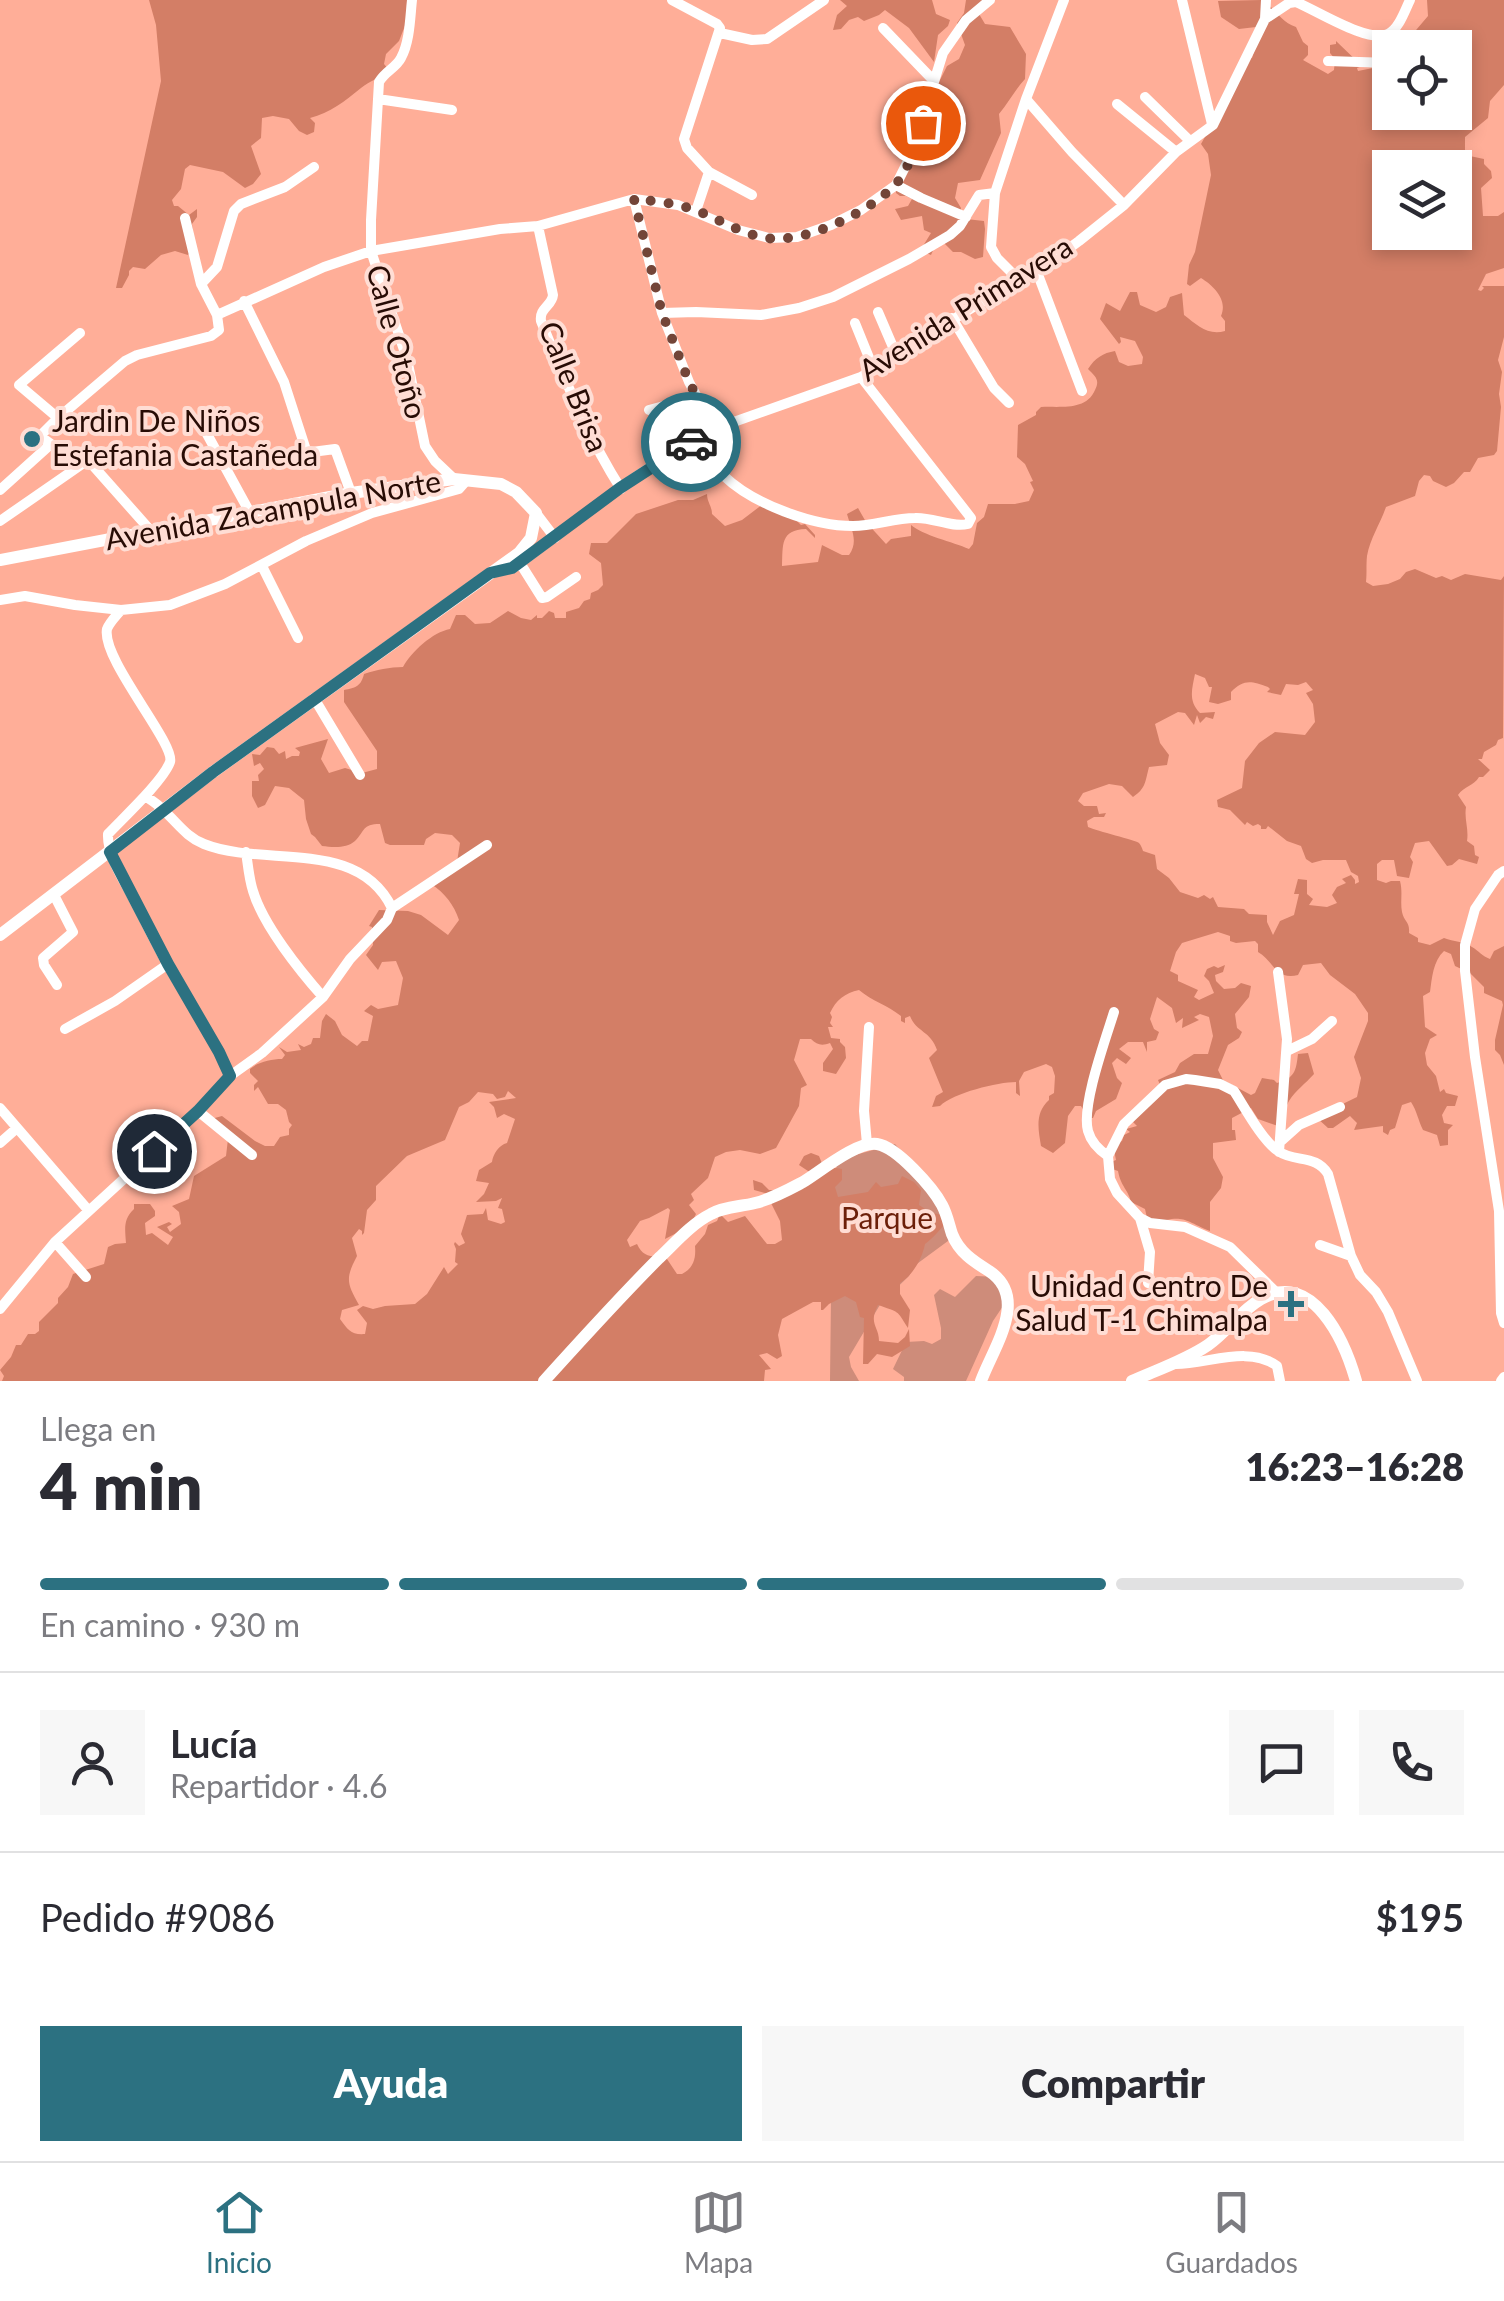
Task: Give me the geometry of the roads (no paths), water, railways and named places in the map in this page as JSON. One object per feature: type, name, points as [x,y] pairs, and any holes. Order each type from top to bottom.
[{"type":"main road","name":"Avenida Zacampula Norte","points":[[0,560],[351,493],[461,479],[500,484],[523,498],[536,513]]},
{"type":"main road","points":[[2,930],[529,544],[536,513]]},
{"type":"main road","points":[[544,1381],[624,1293],[704,1218],[718,1210],[766,1200],[866,1144],[878,1144],[896,1152],[941,1202],[959,1247],[994,1275],[1005,1290],[1004,1332],[981,1381]]},
{"type":"main road","points":[[1132,1381],[1206,1346],[1252,1305],[1277,1293],[1293,1293],[1324,1314],[1346,1348],[1356,1381]]},
{"type":"street","name":"Calle Otoño","points":[[412,0],[401,60],[379,82],[371,250],[406,359],[425,446],[435,461],[461,479]]},
{"type":"street","points":[[672,0],[718,24],[720,33],[684,139],[686,148],[709,172],[752,195]]},
{"type":"street","points":[[720,33],[767,39],[824,0]]},
{"type":"street","points":[[218,315],[371,250],[538,226],[634,199],[696,210],[738,230],[769,238],[785,239],[831,225],[896,185],[912,155],[943,53],[960,27],[990,0]]},
{"type":"street","points":[[1018,279],[991,247],[995,194],[1064,0]]},
{"type":"street","points":[[1182,0],[1212,125]]},
{"type":"street","points":[[1212,125],[1265,18],[1266,0]]},
{"type":"street","points":[[1394,30],[1410,0]]},
{"type":"street","points":[[1265,18],[1292,2],[1372,34]]},
{"type":"street","points":[[883,28],[933,80]]},
{"type":"street","points":[[1328,61],[1372,63]]},
{"type":"street","points":[[1145,96],[1190,140]]},
{"type":"street","points":[[378,98],[452,110]]},
{"type":"street","points":[[1026,99],[1124,205]]},
{"type":"street","points":[[1117,104],[1176,152]]},
{"type":"street","name":"Avenida Primavera","points":[[490,573],[520,563],[620,488],[698,437],[861,377],[952,318],[1037,272],[1124,205],[1176,152],[1212,125]]},
{"type":"street","points":[[202,284],[217,267],[234,212],[241,204],[285,187],[314,166]]},
{"type":"street","points":[[696,210],[709,172]]},
{"type":"street","points":[[896,185],[966,217]]},
{"type":"street","points":[[662,313],[761,316],[833,297],[950,236],[980,195],[995,194]]},
{"type":"street","points":[[634,199],[662,313],[714,429]]},
{"type":"street","points":[[151,531],[88,460],[50,444],[40,434],[113,370],[137,355],[218,333],[218,315],[202,284],[185,218]]},
{"type":"street","name":"Calle Brisa","points":[[538,226],[553,295],[542,310],[541,321],[578,413],[620,488]]},
{"type":"street","points":[[1037,272],[1082,391]]},
{"type":"street","points":[[244,301],[284,382],[306,450],[335,449],[351,493]]},
{"type":"street","points":[[878,312],[896,354]]},
{"type":"street","points":[[952,318],[994,388],[1010,403]]},
{"type":"street","points":[[855,323],[874,370]]},
{"type":"street","points":[[58,418],[18,384],[80,334]]},
{"type":"street","points":[[698,437],[718,468],[735,484],[754,498],[803,516],[852,526],[916,518],[963,526],[970,522],[971,518],[861,377]]},
{"type":"street","points":[[648,410],[697,397]]},
{"type":"street","points":[[201,423],[249,512]]},
{"type":"street","points":[[0,490],[50,444]]},
{"type":"street","points":[[0,521],[88,460]]},
{"type":"street","points":[[0,600],[25,596],[121,610],[170,605],[372,513],[459,489],[461,479]]},
{"type":"street","points":[[536,513],[554,538]]},
{"type":"street","points":[[520,563],[542,598],[576,577]]},
{"type":"street","points":[[262,566],[298,638]]},
{"type":"street","points":[[121,610],[108,626],[108,640],[170,751],[170,762],[145,796],[108,834],[110,852],[230,1076]]},
{"type":"street","points":[[314,698],[360,776]]},
{"type":"street","points":[[145,796],[192,838],[216,848],[305,857],[348,869],[373,881],[392,908]]},
{"type":"street","points":[[0,1309],[56,1242],[198,1111],[230,1076],[262,1053],[323,997],[350,958],[387,920],[392,908],[487,845]]},
{"type":"street","points":[[246,852],[258,905],[304,976],[323,997]]},
{"type":"street","points":[[1501,873],[1474,909],[1465,945],[1465,970],[1481,1106],[1499,1211],[1504,1322]]},
{"type":"street","points":[[54,895],[73,932],[43,958],[57,985]]},
{"type":"street","points":[[64,1029],[115,1001],[168,964]]},
{"type":"street","points":[[1278,972],[1287,1024],[1280,1148]]},
{"type":"street","points":[[1108,1156],[1089,1136],[1086,1124],[1093,1081],[1114,1012]]},
{"type":"street","points":[[1287,1051],[1308,1041],[1332,1021]]},
{"type":"street","points":[[866,1144],[869,1027]]},
{"type":"street","points":[[1277,1293],[1230,1247],[1185,1226],[1150,1223],[1140,1218],[1110,1179],[1108,1156],[1130,1116],[1165,1085],[1186,1079],[1220,1084],[1234,1091],[1266,1140],[1320,1163],[1328,1174],[1351,1256],[1388,1312],[1418,1381]]},
{"type":"street","points":[[1280,1148],[1298,1125],[1340,1107]]},
{"type":"street","points":[[0,1108],[90,1212]]},
{"type":"street","points":[[198,1111],[252,1155]]},
{"type":"street","points":[[0,1142],[17,1128]]},
{"type":"street","points":[[1140,1218],[1150,1252],[1148,1283]]},
{"type":"street","points":[[56,1242],[86,1277]]},
{"type":"street","points":[[1320,1245],[1351,1256]]},
{"type":"street","points":[[1170,1364],[1236,1356],[1258,1358],[1277,1366],[1280,1381]]},
{"type":"place","name":"Jardin De Niños Estefania Castañeda","points":[[32,439]]},
{"type":"place","name":"Unidad Centro De Salud T-1 Chimalpa","points":[[1291,1304]]},
{"type":"park label","name":"Parque","points":[[887,1219]]}]
